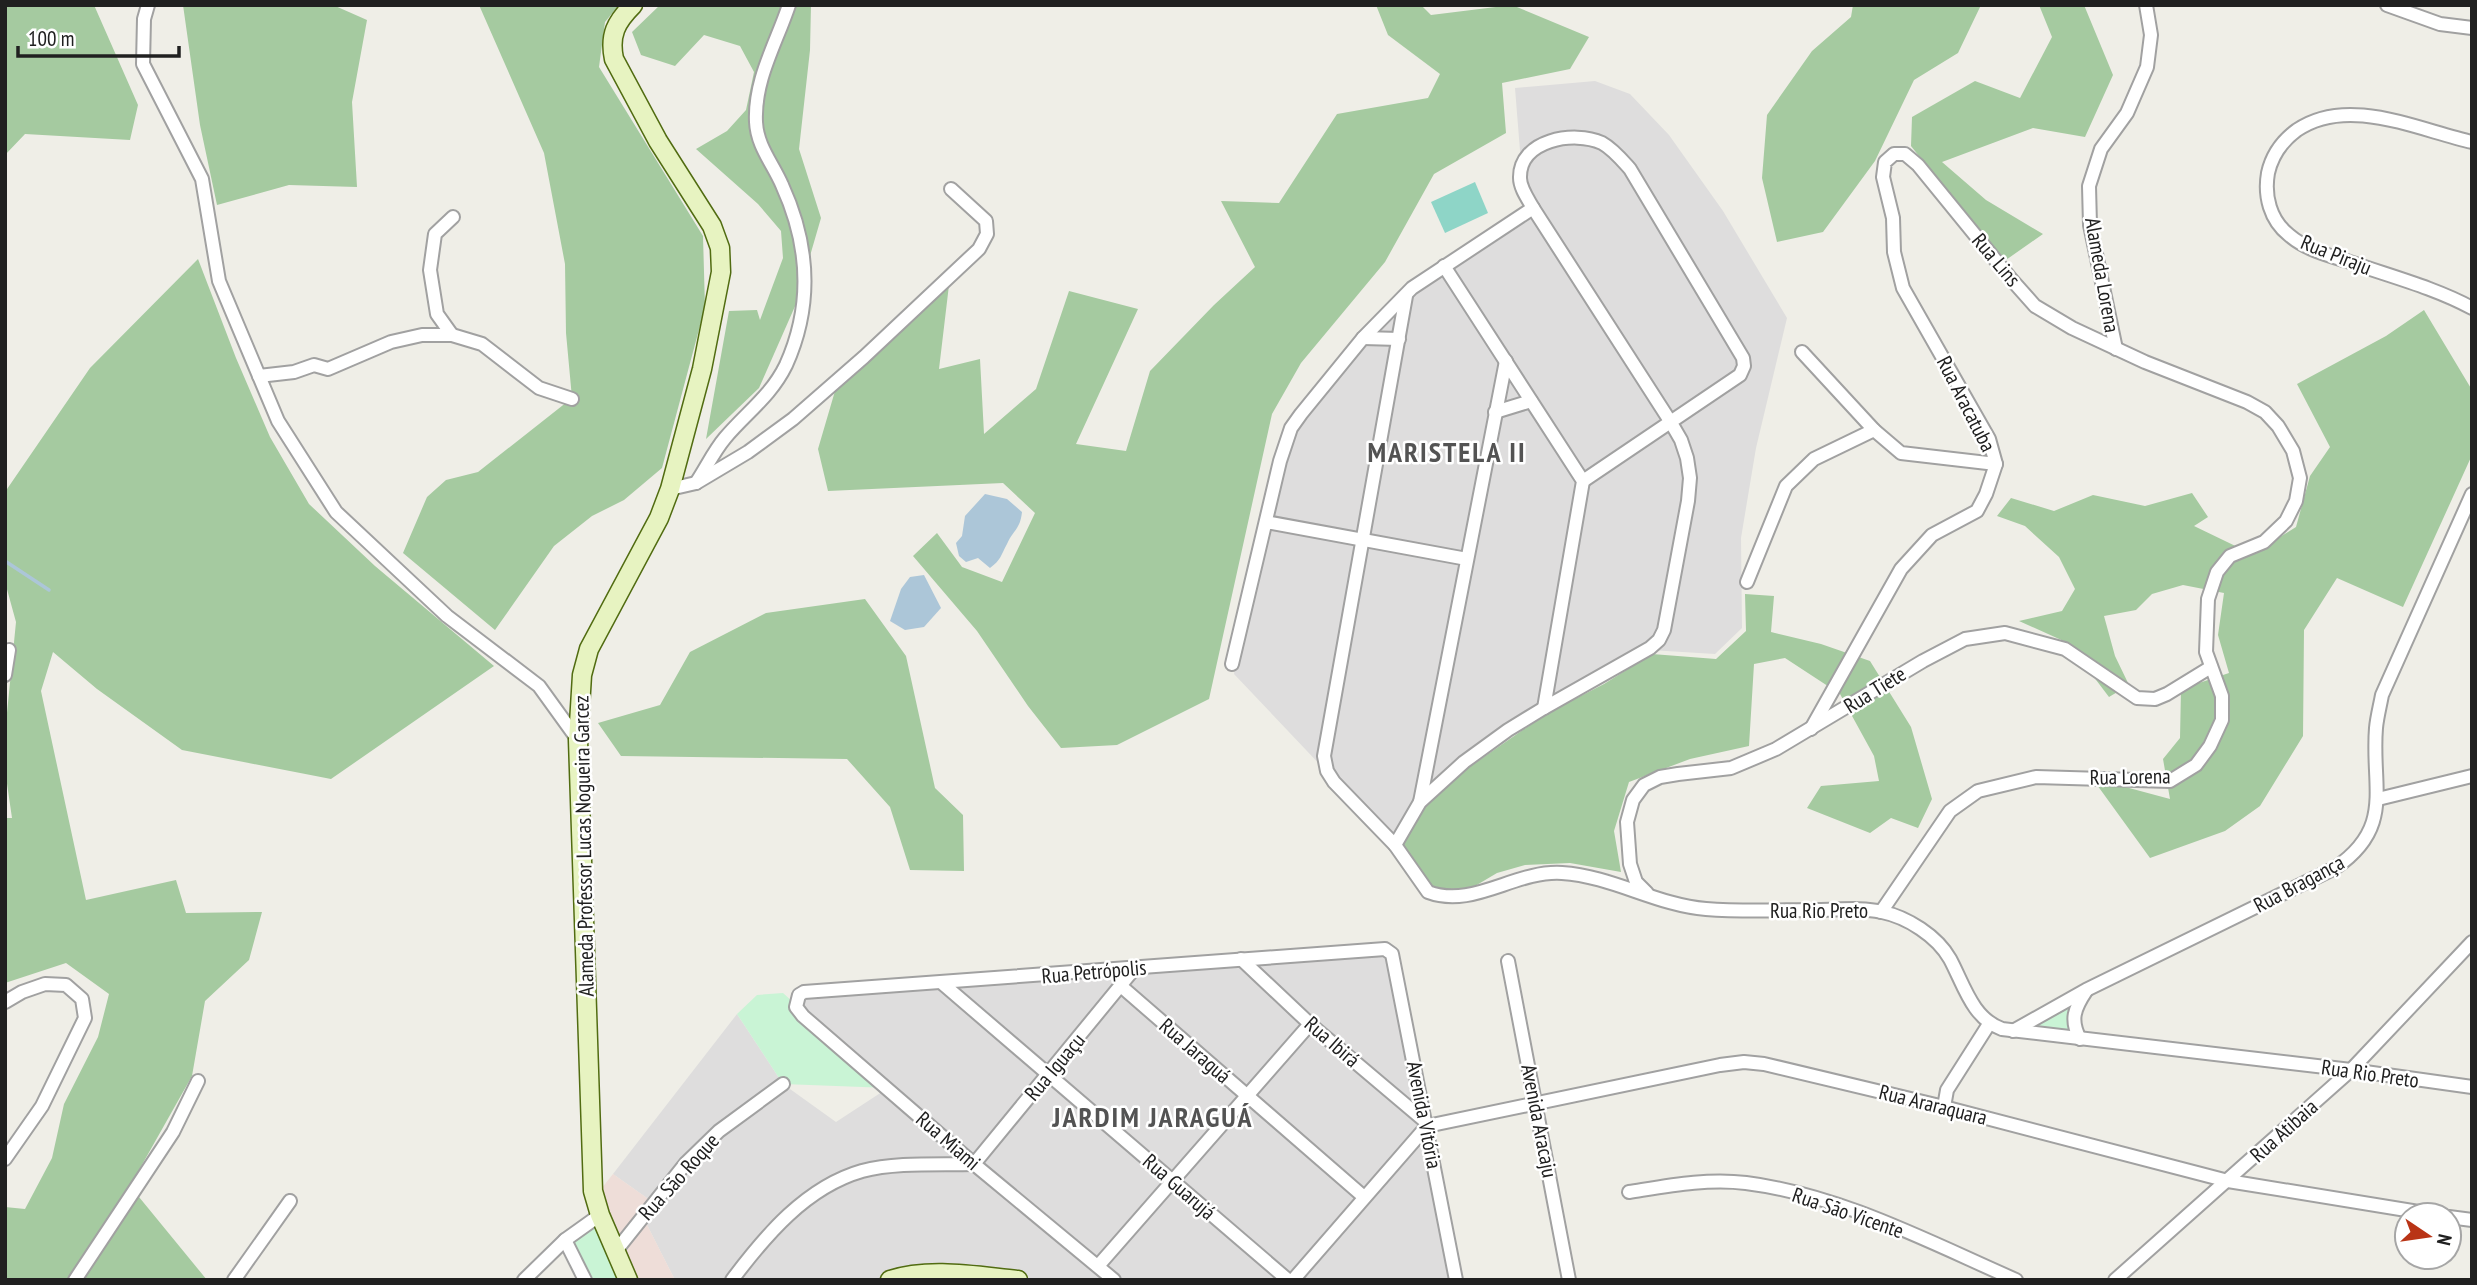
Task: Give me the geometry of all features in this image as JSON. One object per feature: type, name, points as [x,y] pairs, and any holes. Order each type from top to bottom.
[{"type":"main road","name":"Alameda Professor Lucas Nogueira Garcez","points":[[628,1280],[600,1215],[593,1191],[578,740],[582,675],[589,649],[659,518],[670,489],[702,369],[721,272],[720,248],[712,226],[658,141],[614,59],[611,45],[614,28],[633,5]]},
{"type":"main road","points":[[890,1280],[937,1273],[1018,1280]]},
{"type":"street","points":[[148,5],[144,19],[144,64],[202,179],[219,281],[278,421],[336,512],[447,616],[539,686],[578,740]]},
{"type":"street","points":[[696,483],[725,438],[762,403],[785,366],[800,326],[805,285],[804,251],[782,184],[764,152],[756,124],[757,93],[789,5]]},
{"type":"street","name":"Alameda Lorena","points":[[2116,349],[2090,225],[2089,186],[2101,149],[2127,113],[2147,67],[2151,36],[2146,5]]},
{"type":"street","points":[[2387,5],[2440,24],[2472,28]]},
{"type":"street","name":"Rua Piraju","points":[[2472,142],[2382,119],[2358,116],[2309,122],[2285,138],[2270,162],[2266,187],[2271,213],[2288,235],[2311,249],[2447,296],[2472,308]]},
{"type":"street","points":[[1406,296],[1324,756],[1327,771],[1335,782],[1395,845],[1420,802],[1465,762],[1507,730],[1650,648],[1659,640],[1666,617],[1690,478],[1681,440],[1670,421],[1533,208],[1520,184],[1522,163],[1532,152],[1547,142],[1565,137],[1602,143],[1630,169],[1743,358],[1744,366],[1740,374],[1670,421],[1583,481]]},
{"type":"street","name":"Rua Lins","points":[[1894,154],[1905,154],[1918,165],[2035,306],[2116,349]]},
{"type":"street","name":"Rua Aracatuba","points":[[1811,729],[1901,569],[1931,535],[1977,511],[1986,495],[1996,464],[1989,439],[1903,288],[1894,252],[1893,218],[1883,177],[1885,162],[1894,154]]},
{"type":"street","points":[[670,489],[696,483],[748,452],[793,419],[979,250],[986,234],[986,221],[951,189]]},
{"type":"street","points":[[1232,664],[1280,461],[1292,428],[1363,338],[1419,282],[1533,208]]},
{"type":"street","points":[[452,335],[437,314],[430,270],[435,234],[453,216]]},
{"type":"street","points":[[1444,267],[1583,481],[1544,708]]},
{"type":"street","points":[[259,376],[294,372],[314,365],[328,369],[391,342],[422,335],[452,335],[482,344],[539,388],[572,398]]},
{"type":"street","points":[[1363,338],[1399,340]]},
{"type":"street","name":"Rua Lorena","points":[[1881,912],[1950,811],[1978,791],[2036,777],[2170,781],[2196,765],[2210,746],[2222,720],[2222,695],[2206,652],[2208,599],[2217,572],[2230,556],[2264,542],[2287,521],[2296,501],[2300,478],[2293,450],[2278,425],[2265,412],[2247,402],[2116,349]]},
{"type":"street","points":[[1802,352],[1874,430],[1901,453],[1996,464]]},
{"type":"street","points":[[1420,802],[1506,361]]},
{"type":"street","points":[[1495,412],[1531,401]]},
{"type":"street","points":[[1747,582],[1786,486],[1814,460],[1874,430]]},
{"type":"street","name":"Rua Bragança","points":[[2013,1031],[2087,990],[2335,868],[2365,842],[2374,821],[2378,799],[2376,727],[2382,695],[2472,494]]},
{"type":"street","points":[[1266,522],[1467,559]]},
{"type":"street","name":"Rua Tiete","points":[[1650,895],[1636,882],[1630,864],[1627,822],[1633,800],[1644,785],[1660,777],[1731,768],[1776,749],[1923,661],[1965,639],[2006,633],[2065,649],[2137,698],[2155,699],[2167,694],[2211,667]]},
{"type":"street","points":[[5,675],[9,650]]},
{"type":"street","points":[[2378,799],[2472,776]]},
{"type":"street","name":"Rua Rio Preto","points":[[1395,845],[1428,892],[1451,898],[1470,895],[1527,876],[1562,873],[1616,884],[1678,905],[1706,909],[1881,912],[1910,923],[1931,938],[1949,957],[1980,1017],[1989,1024],[2013,1031],[2351,1070],[2472,1087]]},
{"type":"street","name":"Rua Atibaia","points":[[2115,1280],[2351,1070],[2472,942]]},
{"type":"street","name":"Rua Petrópolis","points":[[799,995],[804,992],[943,984],[1241,959],[1390,951]]},
{"type":"street","name":"Avenida Vitória","points":[[1390,951],[1427,1124],[1456,1280]]},
{"type":"street","name":"Rua Ibirá","points":[[1241,959],[1310,1024],[1427,1124]]},
{"type":"street","name":"Avenida Aracaju","points":[[1508,961],[1569,1280]]},
{"type":"street","name":"Rua Iguaçu","points":[[974,1164],[1122,987],[1134,969]]},
{"type":"street","points":[[5,1002],[22,992],[45,984],[66,985],[82,999],[85,1018],[42,1106],[5,1159]]},
{"type":"street","name":"Rua Guarujá","points":[[943,984],[1291,1280]]},
{"type":"street","name":"Rua Jaraguá","points":[[1122,987],[1364,1197]]},
{"type":"street","points":[[2080,1038],[2074,1028],[2073,1016],[2077,1004],[2087,990]]},
{"type":"street","name":"Rua Miami","points":[[799,995],[796,1007],[803,1016],[974,1164],[1114,1280]]},
{"type":"street","points":[[1098,1266],[1310,1024]]},
{"type":"street","points":[[1944,1107],[1947,1090],[1989,1024]]},
{"type":"street","name":"Rua Araraquara","points":[[1427,1124],[1744,1062],[1764,1064],[1944,1107],[2228,1181],[2393,1208]]},
{"type":"street","points":[[75,1280],[173,1132],[198,1081]]},
{"type":"street","name":"Rua São Roque","points":[[615,1252],[686,1163],[719,1131],[783,1084]]},
{"type":"street","points":[[1291,1280],[1427,1124]]},
{"type":"street","points":[[732,1280],[762,1240],[794,1211],[829,1185],[862,1171],[901,1166],[974,1164]]},
{"type":"street","name":"Rua São Vicente","points":[[1629,1192],[1703,1182],[1744,1183],[1783,1190],[1828,1201],[2017,1280]]},
{"type":"street","points":[[234,1280],[290,1200]]},
{"type":"street","points":[[524,1280],[565,1240],[600,1215]]},
{"type":"street","points":[[565,1240],[585,1280]]},
{"type":"shaded area","points":[[1595,81],[1630,94],[1669,135],[1723,211],[1787,318],[1756,448],[1741,538],[1742,628],[1715,654],[1650,650],[1508,732],[1420,804],[1397,846],[1234,674],[1266,522],[1291,428],[1406,296],[1534,211],[1521,163],[1515,88]]},
{"type":"shaded area","points":[[1475,182],[1488,213],[1445,233],[1431,202]]},
{"type":"shaded area","points":[[985,494],[1007,499],[1022,512],[1018,526],[1000,557],[990,568],[978,558],[966,562],[959,556],[956,543],[962,536],[965,516]]},
{"type":"shaded area","points":[[924,575],[941,608],[924,627],[905,630],[890,621],[901,589],[910,577]]},
{"type":"shaded area","points":[[1389,951],[1454,1280],[675,1280],[643,1217],[654,1203],[613,1174],[737,1014],[783,1084],[836,1122],[888,1088],[799,1008],[800,997]]},
{"type":"shaded area","points":[[613,1174],[654,1203],[643,1217],[675,1280],[625,1280],[594,1198]]},
{"type":"green space","points":[[5,5],[94,5],[138,105],[130,140],[25,134],[5,155]]},
{"type":"green space","points":[[183,5],[333,5],[367,20],[352,102],[357,187],[289,185],[217,205],[200,125]]},
{"type":"green space","points":[[479,5],[619,5],[605,22],[599,67],[703,236],[705,307],[662,468],[624,500],[592,516],[554,546],[495,630],[403,553],[427,497],[446,480],[478,472],[572,398],[566,333],[565,264],[544,153]]},
{"type":"green space","points":[[660,5],[811,5],[810,50],[799,149],[821,218],[796,304],[759,388],[706,439],[729,311],[757,310],[760,320],[783,258],[781,231],[758,204],[696,149],[727,131],[746,110],[754,72],[740,46],[704,35],[675,66],[641,55],[632,32]]},
{"type":"green space","points":[[1376,5],[1421,5],[1431,15],[1512,5],[1589,37],[1570,69],[1502,83],[1506,133],[1434,174],[1385,262],[1301,363],[1272,414],[1209,699],[1117,745],[1061,748],[1028,706],[977,631],[913,556],[937,533],[962,567],[1002,582],[1035,513],[1003,483],[828,491],[818,449],[835,391],[949,285],[939,369],[980,359],[984,434],[1036,389],[1069,291],[1138,309],[1076,444],[1126,451],[1150,371],[1255,267],[1221,201],[1279,203],[1337,114],[1428,98],[1440,74],[1388,35]]},
{"type":"green space","points":[[1853,5],[1981,5],[1958,53],[1914,80],[1875,161],[1823,232],[1777,242],[1762,178],[1767,115],[1812,51],[1851,17]]},
{"type":"green space","points":[[2039,5],[2084,5],[2113,75],[2085,137],[2033,128],[1942,162],[1986,200],[2043,234],[2003,262],[1911,146],[1912,117],[1975,81],[2020,98],[2052,37]]},
{"type":"green space","points":[[198,259],[270,437],[309,504],[375,566],[494,666],[331,779],[182,750],[97,689],[53,652],[41,691],[86,900],[176,880],[186,913],[262,912],[249,960],[205,1001],[192,1076],[130,1186],[207,1280],[5,1280],[5,1207],[25,1209],[52,1158],[64,1104],[98,1037],[109,994],[66,963],[5,983],[5,818],[12,818],[5,770],[5,733],[16,622],[5,582],[5,492],[90,368]]},
{"type":"green space","points":[[2424,310],[2472,390],[2472,455],[2403,607],[2337,578],[2304,630],[2303,736],[2260,806],[2225,831],[2150,858],[2092,778],[2170,799],[2163,759],[2180,738],[2181,689],[2229,673],[2218,635],[2224,593],[2183,585],[2152,594],[2136,610],[2104,616],[2115,656],[2129,685],[2109,697],[2068,643],[2019,621],[2062,611],[2075,589],[2059,557],[2025,526],[1997,516],[2011,498],[2054,511],[2093,495],[2145,506],[2192,493],[2208,517],[2194,526],[2252,554],[2296,527],[2310,476],[2330,447],[2297,384],[2386,336]]},
{"type":"green space","points":[[1745,594],[1774,596],[1771,632],[1821,644],[1870,661],[1911,727],[1932,799],[1918,828],[1891,818],[1870,833],[1807,808],[1821,786],[1879,781],[1874,756],[1840,694],[1785,658],[1754,664],[1749,746],[1690,759],[1629,782],[1614,831],[1621,872],[1570,863],[1525,865],[1497,873],[1470,889],[1451,891],[1432,887],[1402,845],[1423,807],[1468,768],[1546,714],[1604,684],[1652,654],[1716,659],[1746,631]]},
{"type":"green space","points":[[865,599],[906,656],[935,788],[963,815],[964,871],[910,870],[890,807],[847,759],[621,756],[598,723],[660,705],[690,652],[766,613]]},
{"type":"green space","points":[[783,993],[889,1088],[783,1084],[737,1014],[757,995]]},
{"type":"green space","points":[[2084,993],[2077,1004],[2080,1038],[2015,1031]]},
{"type":"green space","points":[[599,1218],[625,1280],[588,1280],[569,1240]]},
{"type":"waterway","points":[[5,561],[49,590]]},
{"type":"district","name":"MARISTELA II","points":[[1447,452]]},
{"type":"district","name":"JARDIM JARAGUÁ","points":[[1153,1117]]}]
